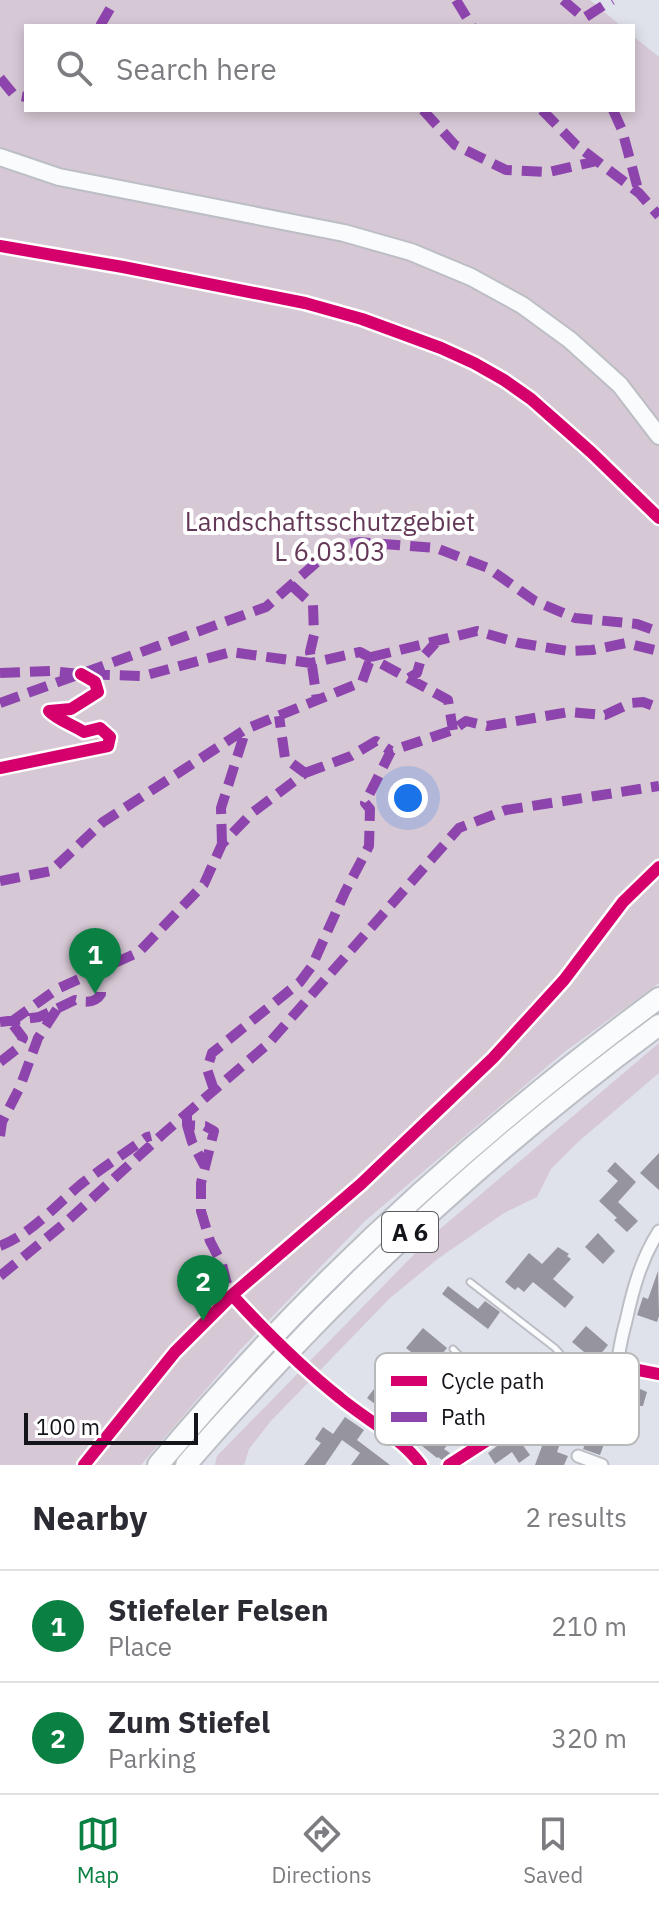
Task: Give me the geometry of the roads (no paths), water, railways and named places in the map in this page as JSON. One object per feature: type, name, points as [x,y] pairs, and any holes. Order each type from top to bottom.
[{"type":"highway","name":"A 6","points":[[158,1465],[297,1311],[379,1230],[539,1091],[659,998]]},
{"type":"highway","name":"A 6","points":[[186,1465],[332,1306],[396,1245],[549,1111],[659,1025]]},
{"type":"main road","points":[[0,157],[59,177],[344,233],[411,252],[471,277],[522,305],[570,340],[620,385],[659,436]]},
{"type":"street","points":[[619,1353],[640,1268],[659,1231]]},
{"type":"street","points":[[232,1295],[250,1314]]},
{"type":"street","points":[[639,1370],[659,1374]]},
{"type":"street","points":[[449,1465],[480,1445]]},
{"type":"street","points":[[578,1456],[602,1465]]},
{"type":"lane","points":[[470,1282],[559,1353]]},
{"type":"lane","points":[[250,1314],[312,1374],[375,1425]]},
{"type":"lane","points":[[453,1349],[457,1353]]},
{"type":"lane","points":[[401,1445],[421,1465]]},
{"type":"place","name":"Stiefeler Felsen","points":[[95,994]]},
{"type":"place","name":"Zum Stiefel","points":[[203,1321]]},
{"type":"park label","name":"Landschaftsschutzgebiet L 6.03.03","points":[[330,536]]}]
